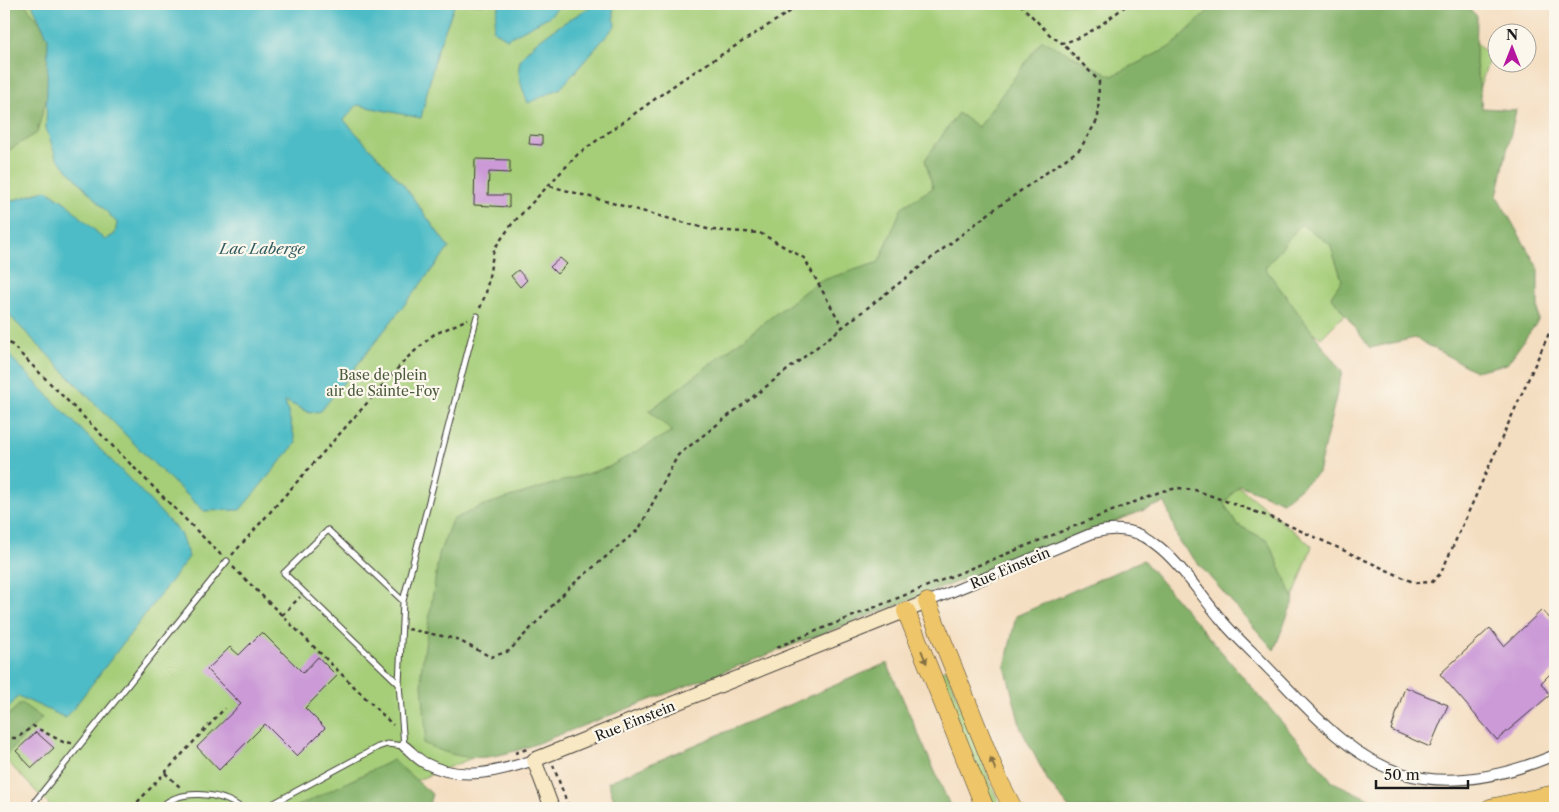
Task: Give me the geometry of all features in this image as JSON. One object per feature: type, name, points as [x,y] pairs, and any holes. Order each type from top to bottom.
[{"type":"highway","points":[[927,602],[998,779],[1013,808]]},
{"type":"highway","points":[[906,611],[985,808]]},
{"type":"highway","points":[[1490,808],[1555,795]]},
{"type":"highway","points":[[1524,808],[1555,795]]},
{"type":"street","name":"Rue Einstein","points":[[404,746],[424,762],[454,773],[494,772],[535,753],[906,611],[1094,533],[1109,529],[1124,530],[1147,538],[1160,547],[1221,620],[1313,713],[1341,739],[1381,765],[1418,777],[1463,779],[1506,772],[1555,755]]},
{"type":"street","points":[[535,753],[552,808]]},
{"type":"lane","points":[[266,808],[378,747],[387,744],[404,746],[399,684],[403,601],[477,316]]},
{"type":"lane","points":[[399,684],[284,573],[328,530],[403,601]]},
{"type":"lane","points":[[35,808],[36,800],[227,561]]},
{"type":"lane","points":[[160,808],[166,802],[188,794],[235,803],[242,808]]},
{"type":"path","points":[[227,561],[407,358],[433,335],[477,316],[486,293],[494,248],[512,224],[550,186],[578,154],[683,80],[802,4]]},
{"type":"path","points":[[401,627],[456,639],[491,658],[509,651],[572,586],[640,529],[678,455],[992,211],[1080,149],[1098,119],[1099,81],[1020,4]]},
{"type":"path","points":[[1062,43],[1074,40],[1096,29],[1128,4]]},
{"type":"path","points":[[550,186],[711,230],[760,233],[804,258],[842,326]]},
{"type":"path","points":[[770,650],[1162,491],[1178,488],[1195,490],[1275,519],[1415,583],[1432,582],[1441,573],[1555,320]]},
{"type":"path","points":[[4,337],[392,724],[404,746]]},
{"type":"path","points":[[282,615],[304,592]]},
{"type":"path","points":[[132,808],[225,708]]},
{"type":"path","points":[[4,738],[17,738],[33,726],[63,742],[81,744]]},
{"type":"path","points":[[507,756],[535,753]]},
{"type":"path","points":[[164,773],[188,794]]},
{"type":"path","points":[[557,777],[569,808]]},
{"type":"green space","name":"Base de plein air de Sainte-Foy","points":[[4,4],[1441,4],[1486,53],[1486,69],[1432,228],[1321,338],[1310,330],[1218,470],[1312,546],[1274,650],[1175,476],[355,805],[313,808],[52,808],[4,758]]},
{"type":"green space","points":[[4,4],[25,4],[53,39],[53,73],[37,133],[4,153]]},
{"type":"green space","points":[[1210,4],[1465,4],[1477,16],[1476,63],[1482,108],[1516,110],[1497,196],[1538,268],[1538,321],[1507,364],[1475,371],[1415,338],[1370,348],[1331,296],[1342,280],[1330,244],[1301,224],[1265,268],[1342,372],[1318,473],[1283,502],[1239,485],[1224,504],[1238,525],[1268,541],[1294,599],[1274,650],[1179,542],[1165,502],[525,748],[497,755],[473,758],[450,754],[423,743],[426,733],[421,672],[439,554],[452,520],[484,505],[609,467],[672,431],[649,411],[817,282],[879,262],[902,207],[933,188],[925,160],[958,113],[978,127],[1042,40],[1112,76],[1172,46],[1212,7]]},
{"type":"green space","points":[[1143,560],[1333,782],[1369,799],[1344,808],[1069,808],[1048,781],[1021,729],[1005,666],[1016,616]]},
{"type":"green space","points":[[887,663],[951,808],[617,808],[608,782]]},
{"type":"green space","points":[[946,669],[997,798],[1003,808],[993,808],[938,672]]},
{"type":"green space","points":[[21,703],[42,718],[4,757],[4,719]]},
{"type":"green space","points":[[393,760],[432,794],[428,808],[294,808]]},
{"type":"water","name":"Lac Laberge","points":[[32,4],[455,4],[437,51],[421,118],[357,105],[344,120],[403,184],[449,248],[321,411],[310,413],[285,401],[296,443],[240,510],[204,511],[151,461],[4,310],[4,207],[11,201],[47,190],[66,203],[105,240],[115,234],[117,223],[56,157],[46,128],[48,38]]},
{"type":"water","points":[[500,4],[561,4],[550,16],[507,39],[493,30]]},
{"type":"water","points":[[597,4],[613,4],[615,26],[561,88],[528,103],[521,82],[520,61],[532,46],[543,37]]},
{"type":"water","points":[[4,350],[180,533],[189,557],[66,718],[18,696],[4,714]]},
{"type":"building","points":[[530,135],[542,136],[542,145],[529,144]]},
{"type":"building","points":[[475,159],[510,160],[510,173],[489,172],[488,195],[509,195],[509,207],[474,205]]},
{"type":"building","points":[[560,258],[567,264],[557,274],[550,267]]},
{"type":"building","points":[[518,270],[527,280],[520,287],[511,276]]},
{"type":"building","points":[[1542,610],[1555,624],[1555,669],[1541,683],[1550,695],[1497,740],[1440,674],[1490,628],[1504,646]]},
{"type":"building","points":[[262,632],[303,673],[318,657],[337,676],[305,708],[325,728],[297,756],[265,724],[219,770],[197,747],[241,704],[207,670],[230,647],[239,655]]},
{"type":"building","points":[[1405,687],[1448,705],[1430,747],[1391,730]]},
{"type":"building","points":[[36,732],[54,748],[32,768],[16,751]]}]
